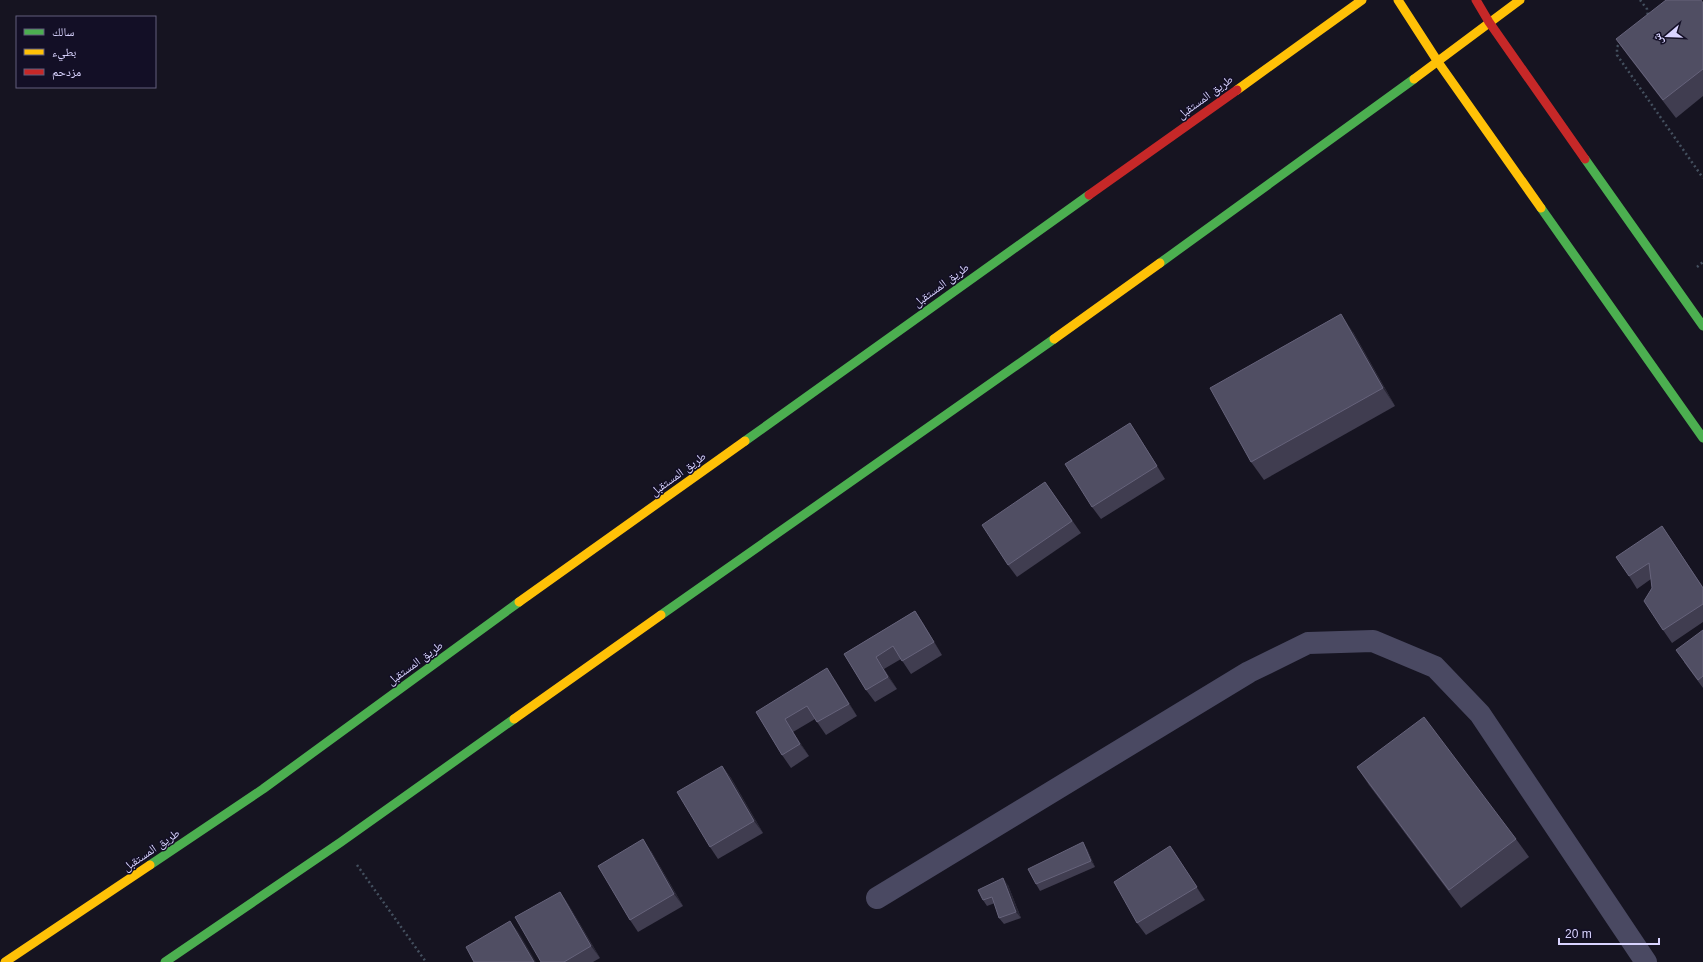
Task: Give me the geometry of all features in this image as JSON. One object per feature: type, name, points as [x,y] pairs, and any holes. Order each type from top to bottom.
[{"type":"street","name":"طريق المستقبل","points":[[4,962],[263,789],[511,608],[1362,0]]},
{"type":"street","points":[[1398,0],[1438,62],[1703,438]]},
{"type":"street","points":[[1476,0],[1489,22],[1703,326]]},
{"type":"street","points":[[165,962],[341,842],[563,683],[1112,298],[1438,62],[1520,0]]},
{"type":"street","points":[[877,898],[1249,672],[1308,643],[1373,641],[1435,666],[1480,714],[1646,962]]},
{"type":"path","points":[[1640,0],[1646,9],[1649,18]]},
{"type":"path","points":[[1625,39],[1619,43],[1617,56],[1703,178]]},
{"type":"path","points":[[341,842],[426,962]]},
{"type":"building","points":[[1666,0],[1701,0],[1703,3],[1703,69],[1663,100],[1616,39]]},
{"type":"building","points":[[1341,314],[1383,388],[1251,462],[1210,388]]},
{"type":"building","points":[[1130,423],[1157,466],[1092,507],[1065,464]]},
{"type":"building","points":[[1045,482],[1072,521],[1008,565],[982,525]]},
{"type":"building","points":[[1662,526],[1703,588],[1703,604],[1663,630],[1644,601],[1652,588],[1649,563],[1629,576],[1616,557]]},
{"type":"building","points":[[915,611],[934,642],[902,661],[893,646],[876,657],[888,677],[866,690],[844,654]]},
{"type":"building","points":[[1703,630],[1703,676],[1698,680],[1676,650]]},
{"type":"building","points":[[827,668],[849,704],[817,722],[807,706],[785,719],[800,744],[782,755],[756,712]]},
{"type":"building","points":[[1424,717],[1516,839],[1449,890],[1357,767]]},
{"type":"building","points":[[722,766],[754,821],[710,847],[677,792]]},
{"type":"building","points":[[643,839],[674,894],[630,920],[598,866]]},
{"type":"building","points":[[1083,842],[1091,861],[1036,884],[1028,869]]},
{"type":"building","points":[[1170,846],[1197,887],[1137,923],[1114,882]]},
{"type":"building","points":[[1003,878],[1016,912],[999,918],[992,897],[983,900],[978,890]]},
{"type":"building","points":[[560,892],[591,946],[564,962],[541,962],[515,917]]},
{"type":"building","points":[[510,921],[534,962],[474,962],[466,947]]},
{"type":"traffic: fast","points":[[1160,263],[1414,79]]},
{"type":"traffic: fast","points":[[1585,159],[1703,326]]},
{"type":"traffic: fast","points":[[745,441],[1089,195]]},
{"type":"traffic: fast","points":[[1541,208],[1703,438]]},
{"type":"traffic: fast","points":[[661,615],[1054,339]]},
{"type":"traffic: fast","points":[[150,865],[263,789],[519,602]]},
{"type":"traffic: fast","points":[[165,962],[341,842],[514,719]]},
{"type":"traffic: slow","points":[[1237,90],[1362,0]]},
{"type":"traffic: slow","points":[[1398,0],[1438,62],[1541,208]]},
{"type":"traffic: slow","points":[[1414,79],[1520,0]]},
{"type":"traffic: slow","points":[[1054,339],[1160,263]]},
{"type":"traffic: slow","points":[[519,602],[745,441]]},
{"type":"traffic: slow","points":[[514,719],[661,615]]},
{"type":"traffic: slow","points":[[5,962],[150,865]]},
{"type":"traffic: jam","points":[[1476,0],[1489,22],[1585,159]]},
{"type":"traffic: jam","points":[[1089,195],[1237,90]]}]
